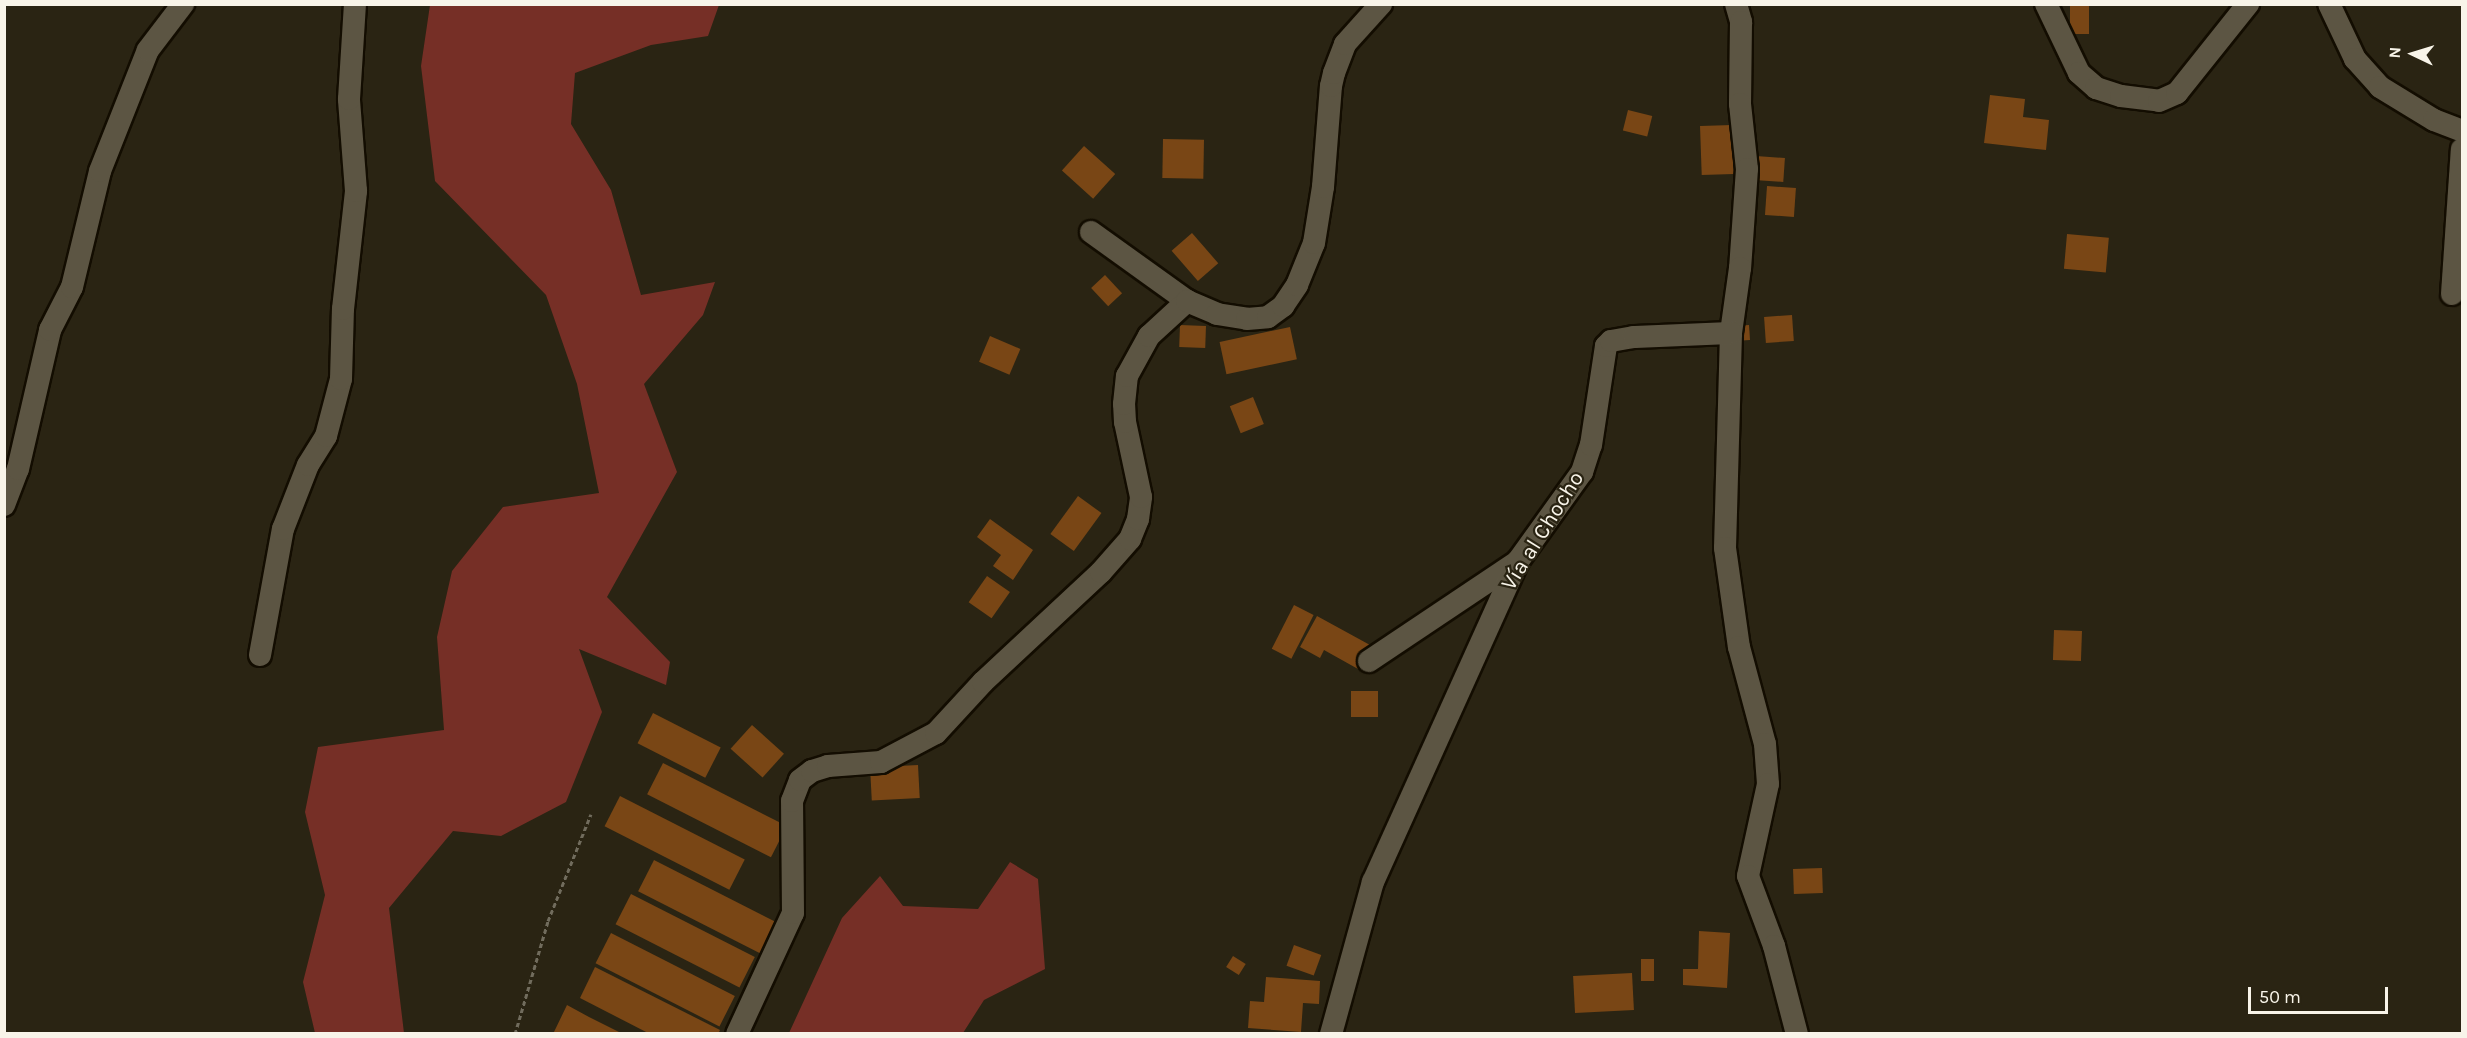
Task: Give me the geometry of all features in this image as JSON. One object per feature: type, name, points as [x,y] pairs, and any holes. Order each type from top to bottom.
[{"type":"street","points":[[4,505],[18,469],[50,330],[72,287],[100,171],[148,50],[183,4]]},
{"type":"street","points":[[260,655],[283,529],[308,465],[326,435],[341,379],[343,309],[356,190],[349,99],[355,4]]},
{"type":"street","points":[[1091,232],[1187,301],[1217,314],[1247,319],[1268,317],[1283,306],[1297,285],[1314,243],[1323,187],[1334,73],[1345,44],[1381,4]]},
{"type":"street","points":[[1736,4],[1741,22],[1740,104],[1747,169],[1740,268],[1731,333],[1725,548],[1739,647],[1765,744],[1768,784],[1748,876],[1774,946],[1797,1034]]},
{"type":"street","points":[[2046,4],[2079,73],[2096,88],[2121,96],[2159,100],[2177,93],[2248,4]]},
{"type":"street","points":[[2329,4],[2355,59],[2380,87],[2434,120],[2463,131]]},
{"type":"street","points":[[2452,294],[2463,149]]},
{"type":"street","points":[[737,1034],[793,913],[794,790],[812,771],[828,766],[881,762],[936,733],[983,682],[1101,572],[1130,538],[1138,519],[1141,496],[1125,422],[1127,376],[1149,336],[1187,301]]},
{"type":"street","name":"Vía al Chocho","points":[[1331,1034],[1373,882],[1518,561],[1582,472],[1591,445],[1604,355],[1611,341],[1634,337],[1731,333]]},
{"type":"street","points":[[1369,661],[1518,561]]},
{"type":"path","points":[[515,1034],[548,921],[591,814]]},
{"type":"shaded area","points":[[430,5],[719,5],[708,36],[651,45],[575,73],[571,124],[611,190],[641,295],[715,282],[703,315],[644,384],[677,472],[607,597],[670,662],[666,685],[579,649],[602,712],[566,802],[501,836],[453,831],[389,908],[404,1033],[315,1033],[303,982],[325,895],[305,812],[318,747],[444,730],[437,637],[452,571],[503,507],[599,493],[577,384],[546,295],[435,181],[421,66]]},
{"type":"shaded area","points":[[1010,862],[1038,879],[1045,969],[984,1000],[963,1033],[789,1033],[842,918],[880,876],[903,906],[978,909]]},
{"type":"building","points":[[2070,4],[2089,4],[2089,34],[2070,34]]},
{"type":"building","points":[[1990,95],[2025,99],[2023,117],[2049,120],[2046,150],[1984,143]]},
{"type":"building","points":[[1628,110],[1652,116],[1647,136],[1623,130]]},
{"type":"building","points":[[1732,125],[1734,174],[1702,175],[1700,126]]},
{"type":"building","points":[[1163,139],[1204,140],[1203,179],[1162,178]]},
{"type":"building","points":[[1084,146],[1115,174],[1093,199],[1062,171]]},
{"type":"building","points":[[1756,156],[1785,158],[1783,182],[1754,180]]},
{"type":"building","points":[[1767,186],[1796,188],[1794,217],[1765,215]]},
{"type":"building","points":[[1192,233],[1218,263],[1198,281],[1172,251]]},
{"type":"building","points":[[2067,234],[2109,238],[2106,273],[2064,269]]},
{"type":"building","points":[[1105,275],[1122,293],[1108,306],[1091,288]]},
{"type":"building","points":[[1792,315],[1794,341],[1766,343],[1764,317]]},
{"type":"building","points":[[1180,325],[1206,326],[1205,348],[1179,347]]},
{"type":"building","points":[[1749,325],[1750,340],[1738,341],[1737,326]]},
{"type":"building","points":[[1290,327],[1297,359],[1226,374],[1220,342]]},
{"type":"building","points":[[990,336],[1020,349],[1009,375],[979,362]]},
{"type":"building","points":[[1253,397],[1264,424],[1241,433],[1230,406]]},
{"type":"building","points":[[1078,496],[1101,513],[1074,551],[1050,534]]},
{"type":"building","points":[[990,519],[1033,550],[1013,580],[993,566],[1001,555],[977,537]]},
{"type":"building","points":[[987,576],[1010,592],[992,618],[969,602]]},
{"type":"building","points":[[1294,605],[1314,615],[1291,659],[1272,649]]},
{"type":"building","points":[[1317,616],[1370,645],[1358,669],[1324,650],[1320,658],[1300,647]]},
{"type":"building","points":[[2054,630],[2082,631],[2081,661],[2053,660]]},
{"type":"building","points":[[1351,691],[1378,691],[1378,717],[1351,717]]},
{"type":"building","points":[[653,713],[721,748],[705,778],[638,743]]},
{"type":"building","points":[[752,725],[784,754],[763,778],[731,749]]},
{"type":"building","points":[[663,763],[787,826],[771,857],[647,794]]},
{"type":"building","points":[[918,765],[920,798],[872,800],[870,768]]},
{"type":"building","points":[[620,796],[745,860],[729,890],[605,826]]},
{"type":"building","points":[[654,860],[778,923],[762,954],[638,891]]},
{"type":"building","points":[[1822,868],[1823,893],[1794,894],[1793,869]]},
{"type":"building","points":[[631,894],[755,957],[739,987],[616,924]]},
{"type":"building","points":[[1699,931],[1730,933],[1727,988],[1683,985],[1683,969],[1698,969]]},
{"type":"building","points":[[611,933],[735,996],[719,1026],[596,963]]},
{"type":"building","points":[[1294,945],[1321,955],[1314,976],[1286,966]]},
{"type":"building","points":[[1233,956],[1246,964],[1239,975],[1226,967]]},
{"type":"building","points":[[1641,959],[1654,959],[1654,981],[1641,981]]},
{"type":"building","points":[[595,967],[720,1030],[718,1034],[650,1034],[580,998]]},
{"type":"building","points":[[1632,973],[1634,1010],[1575,1013],[1573,976]]},
{"type":"building","points":[[1266,977],[1320,981],[1319,1004],[1303,1003],[1301,1032],[1248,1028],[1250,1001],[1264,1002]]},
{"type":"building","points":[[567,1005],[589,1017],[623,1034],[553,1034]]}]
